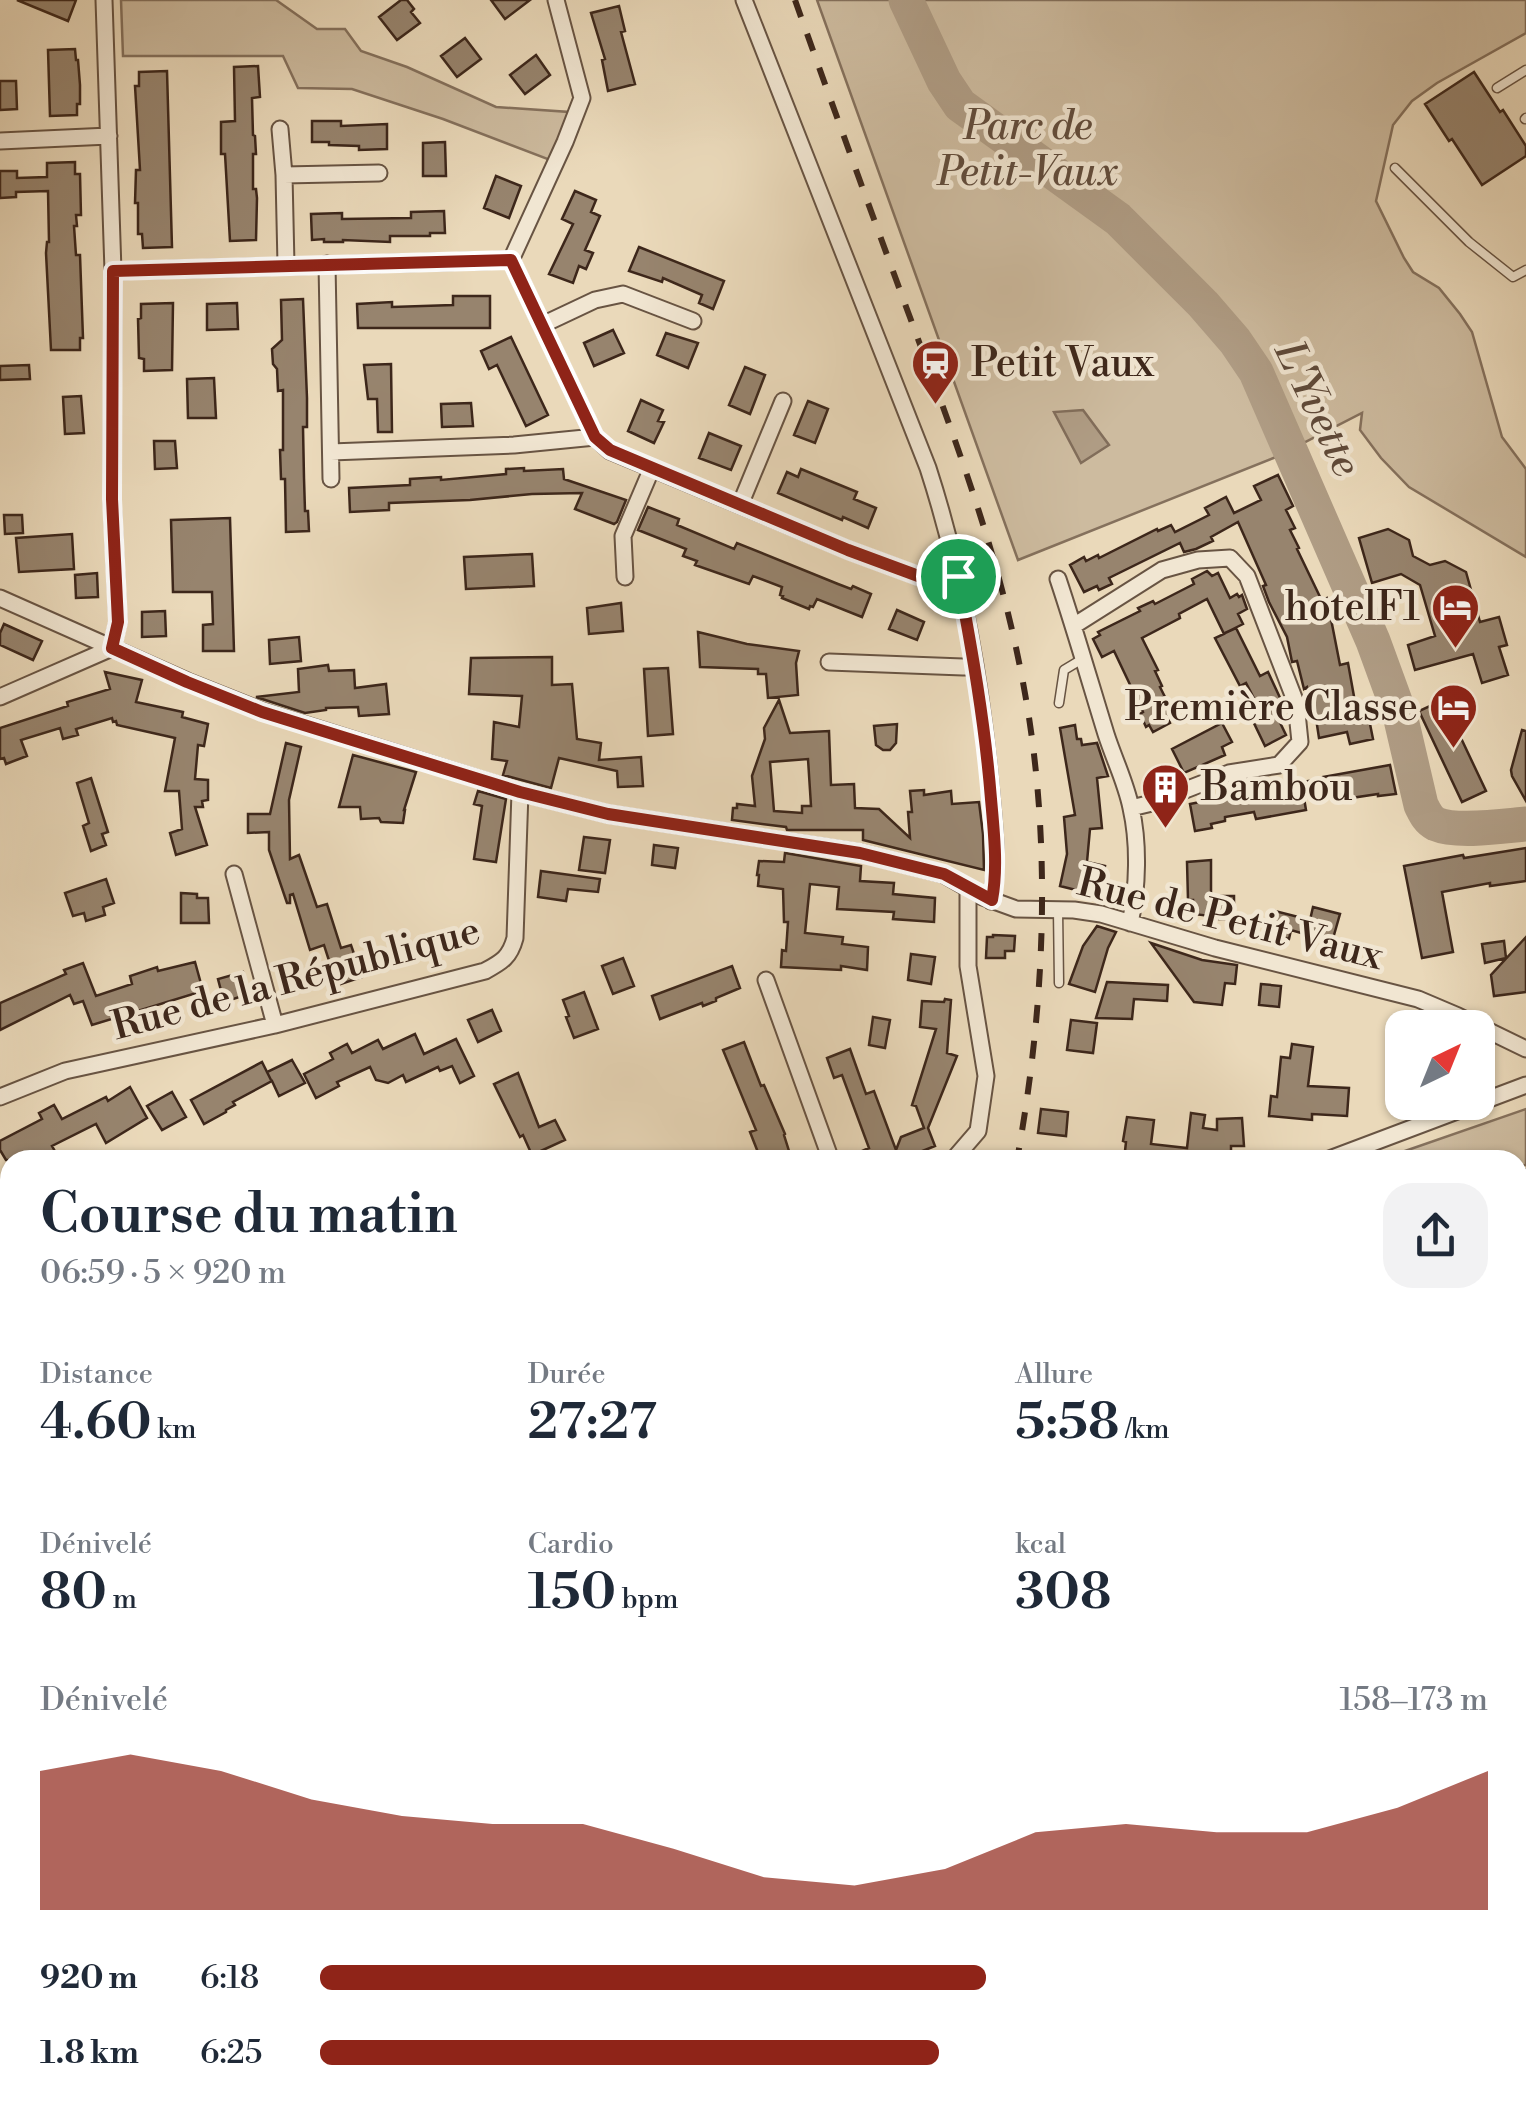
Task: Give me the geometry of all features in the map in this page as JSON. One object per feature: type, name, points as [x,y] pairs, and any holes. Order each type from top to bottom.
[{"type":"street","points":[[0,697],[112,648],[118,622],[112,499],[113,271],[104,0]]},
{"type":"street","points":[[556,0],[582,98],[511,260],[595,437],[610,450],[848,550],[932,580],[958,576]]},
{"type":"street","points":[[744,0],[928,468],[958,576],[988,768],[994,834],[992,900]]},
{"type":"street","points":[[280,129],[286,265]]},
{"type":"street","points":[[0,141],[109,136]]},
{"type":"street","points":[[284,175],[379,173]]},
{"type":"street","points":[[113,271],[511,260]]},
{"type":"street","points":[[327,264],[332,480]]},
{"type":"street","points":[[542,325],[595,300],[623,294],[693,320]]},
{"type":"street","points":[[740,505],[783,401]]},
{"type":"street","points":[[331,452],[514,445],[595,437]]},
{"type":"street","points":[[625,578],[623,536],[652,468]]},
{"type":"street","points":[[1075,625],[1162,570],[1198,560],[1230,558],[1247,576],[1296,703],[1300,742],[1279,765],[1228,773],[1132,808]]},
{"type":"street","points":[[1058,579],[1132,808],[1135,867],[1130,924]]},
{"type":"street","name":"Rue de Petit Vaux","points":[[0,598],[262,712],[520,792],[608,814],[860,853],[944,874],[1016,909],[1101,914],[1214,948],[1418,999],[1526,1049]]},
{"type":"street","points":[[830,662],[975,666]]},
{"type":"street","name":"Rue de la République","points":[[0,1097],[65,1071],[275,1025],[500,963],[511,954],[515,938],[520,792]]},
{"type":"street","points":[[234,874],[275,1025]]},
{"type":"street","points":[[962,1150],[978,1132],[986,1076],[968,966],[968,889]]},
{"type":"street","points":[[766,980],[827,1150]]},
{"type":"street","points":[[1354,1150],[1526,1086]]},
{"type":"lane","points":[[1497,88],[1526,70]]},
{"type":"lane","points":[[1395,168],[1470,242],[1513,277],[1526,270]]},
{"type":"lane","points":[[1060,703],[1064,670],[1084,658]]},
{"type":"lane","points":[[1058,910],[1058,984]]},
{"type":"green space","points":[[121,0],[276,0],[317,29],[345,29],[361,51],[496,107],[569,112],[550,160],[352,89],[298,88],[283,56],[123,56]]},
{"type":"green space","name":"Parc de Petit-Vaux","points":[[817,0],[1526,0],[1526,33],[1437,83],[1412,101],[1393,125],[1376,201],[1413,272],[1439,288],[1472,332],[1502,437],[1526,469],[1526,557],[1409,487],[1360,430],[1362,413],[1276,457],[1018,560]]},
{"type":"green space","points":[[1526,1109],[1526,1150],[1408,1150]]},
{"type":"shaded area","points":[[1083,410],[1109,445],[1081,463],[1054,412]]},
{"type":"building","points":[[17,0],[76,0],[68,21]]},
{"type":"building","points":[[401,0],[407,0],[420,23],[397,40],[379,17]]},
{"type":"building","points":[[491,0],[530,0],[505,19]]},
{"type":"building","points":[[619,6],[625,31],[621,32],[635,84],[608,91],[602,60],[605,59],[591,13]]},
{"type":"building","points":[[465,38],[481,59],[457,77],[441,56]]},
{"type":"building","points":[[75,49],[80,85],[77,115],[50,116],[48,50]]},
{"type":"building","points":[[536,55],[550,75],[525,94],[510,75]]},
{"type":"building","points":[[258,66],[260,97],[252,98],[256,240],[230,241],[221,122],[235,121],[234,67]]},
{"type":"building","points":[[167,71],[172,247],[143,248],[135,203],[136,170],[140,170],[135,86],[139,86],[139,72]]},
{"type":"building","points":[[1474,72],[1526,146],[1526,156],[1482,185],[1425,104]]},
{"type":"building","points":[[0,81],[16,81],[17,109],[0,110]]},
{"type":"building","points":[[312,121],[341,121],[341,126],[387,124],[387,149],[359,150],[359,146],[312,142]]},
{"type":"building","points":[[445,142],[446,176],[423,176],[423,143]]},
{"type":"building","points":[[75,162],[75,174],[80,174],[81,215],[76,215],[74,226],[76,255],[80,255],[83,338],[80,350],[51,350],[46,253],[48,191],[16,192],[16,197],[0,198],[0,171],[17,171],[17,178],[47,177],[47,163]]},
{"type":"building","points":[[496,176],[521,186],[509,218],[484,208]]},
{"type":"building","points":[[575,191],[596,200],[591,212],[600,216],[585,250],[593,253],[586,269],[579,266],[573,283],[549,274],[573,224],[562,219]]},
{"type":"building","points":[[444,211],[445,233],[390,236],[390,242],[312,240],[311,214],[342,213],[342,219],[411,218],[411,212]]},
{"type":"building","points":[[639,247],[724,281],[713,309],[699,303],[702,295],[663,278],[662,282],[629,271]]},
{"type":"building","points":[[453,296],[490,296],[490,328],[358,328],[357,304],[453,305]]},
{"type":"building","points":[[303,299],[307,398],[304,478],[309,531],[286,532],[280,450],[283,390],[278,391],[272,349],[282,340],[281,300]]},
{"type":"building","points":[[173,303],[172,370],[144,371],[144,359],[139,358],[141,304]]},
{"type":"building","points":[[237,303],[238,329],[207,330],[207,304]]},
{"type":"building","points":[[613,330],[624,353],[594,366],[584,343]]},
{"type":"building","points":[[666,333],[698,343],[688,368],[657,355]]},
{"type":"building","points":[[511,337],[548,415],[526,426],[497,365],[489,369],[481,351]]},
{"type":"building","points":[[391,364],[392,432],[378,432],[377,399],[368,399],[364,365]]},
{"type":"building","points":[[29,365],[30,379],[0,380],[0,366]]},
{"type":"building","points":[[745,367],[765,375],[750,414],[729,405]]},
{"type":"building","points":[[214,378],[216,418],[188,418],[187,379]]},
{"type":"building","points":[[81,396],[84,433],[65,434],[63,397]]},
{"type":"building","points":[[641,400],[663,410],[658,421],[664,422],[654,443],[628,431]]},
{"type":"building","points":[[808,401],[828,409],[815,443],[794,435]]},
{"type":"building","points":[[471,403],[473,426],[442,427],[441,404]]},
{"type":"building","points":[[709,433],[741,446],[731,470],[699,458]]},
{"type":"building","points":[[154,441],[175,441],[177,468],[155,469]]},
{"type":"building","points":[[506,469],[563,469],[564,479],[626,500],[617,522],[575,509],[582,493],[389,503],[389,510],[350,512],[349,488],[410,485],[410,479],[506,474]]},
{"type":"building","points":[[801,469],[857,492],[854,499],[876,508],[868,528],[778,493],[787,472],[798,477]]},
{"type":"building","points":[[1278,475],[1293,506],[1286,510],[1295,528],[1290,530],[1322,601],[1327,598],[1336,617],[1331,619],[1340,665],[1348,663],[1355,702],[1360,701],[1364,720],[1369,719],[1373,739],[1350,744],[1347,732],[1319,738],[1313,699],[1310,700],[1307,687],[1304,689],[1297,661],[1292,662],[1287,637],[1238,522],[1196,549],[1184,552],[1180,543],[1109,578],[1112,584],[1099,590],[1097,586],[1084,592],[1070,565],[1084,557],[1086,561],[1098,555],[1099,558],[1157,529],[1171,525],[1175,532],[1209,515],[1205,508],[1226,497],[1234,513],[1261,500],[1254,486]]},
{"type":"building","points":[[648,507],[679,519],[677,525],[734,549],[737,543],[871,594],[862,617],[817,599],[809,609],[782,598],[782,587],[753,576],[749,584],[695,565],[697,561],[683,556],[686,549],[638,530]]},
{"type":"building","points":[[4,515],[22,515],[23,533],[5,534]]},
{"type":"building","points":[[230,518],[234,651],[203,651],[203,625],[213,624],[212,592],[173,592],[171,520]]},
{"type":"building","points":[[1388,529],[1409,540],[1413,556],[1430,565],[1445,561],[1466,572],[1480,622],[1499,617],[1507,645],[1499,647],[1508,675],[1482,683],[1473,654],[1415,670],[1408,645],[1435,636],[1420,585],[1401,574],[1372,583],[1359,538]]},
{"type":"building","points":[[72,534],[74,569],[19,572],[16,538]]},
{"type":"building","points":[[532,554],[534,586],[466,589],[464,557]]},
{"type":"building","points":[[1207,571],[1212,576],[1218,573],[1230,598],[1242,595],[1247,609],[1238,614],[1243,624],[1225,633],[1236,628],[1260,676],[1268,672],[1282,702],[1272,706],[1286,735],[1265,746],[1251,717],[1261,712],[1246,683],[1240,686],[1215,638],[1224,634],[1207,599],[1142,638],[1158,670],[1155,671],[1170,715],[1170,723],[1153,732],[1149,725],[1146,727],[1140,714],[1143,712],[1114,651],[1102,657],[1093,639],[1100,635],[1098,632],[1140,611],[1138,608],[1153,601],[1155,604],[1194,584],[1192,579]]},
{"type":"building","points":[[97,573],[98,597],[76,598],[75,575]]},
{"type":"building","points":[[621,603],[623,631],[589,634],[587,608]]},
{"type":"building","points":[[897,610],[924,622],[917,640],[889,629]]},
{"type":"building","points":[[165,611],[166,636],[142,637],[142,612]]},
{"type":"building","points":[[4,624],[42,641],[33,660],[0,645]]},
{"type":"building","points":[[698,632],[799,651],[798,695],[768,698],[766,674],[758,674],[758,669],[700,667]]},
{"type":"building","points":[[299,637],[301,661],[270,664],[269,640]]},
{"type":"building","points":[[552,657],[552,685],[572,684],[577,739],[601,743],[599,760],[641,757],[643,786],[618,787],[617,771],[559,758],[551,788],[503,775],[507,761],[492,759],[494,722],[519,727],[522,696],[469,694],[471,658]]},
{"type":"building","points":[[328,665],[329,671],[354,670],[355,688],[386,684],[389,714],[359,716],[358,707],[305,713],[256,697],[299,692],[298,669]]},
{"type":"building","points":[[668,668],[673,734],[648,736],[644,669]]},
{"type":"building","points":[[105,672],[142,680],[136,702],[183,712],[182,717],[208,724],[204,746],[198,745],[195,779],[208,780],[208,800],[202,801],[203,807],[195,807],[207,845],[176,855],[170,833],[182,829],[179,791],[165,791],[175,738],[117,725],[112,718],[76,729],[78,735],[63,739],[60,728],[21,740],[27,756],[6,764],[4,758],[0,759],[0,728],[110,689]]},
{"type":"building","points":[[779,700],[790,733],[829,731],[831,785],[854,784],[855,808],[879,809],[910,838],[910,791],[924,790],[924,795],[951,791],[952,804],[979,802],[984,870],[863,840],[863,830],[787,830],[732,820],[737,804],[755,806],[752,776],[765,739],[764,728]],"holes":[[[808,759],[811,806],[802,806],[802,813],[774,811],[770,762]]]},
{"type":"building","name":"Première Classe","points":[[1443,700],[1486,791],[1462,802],[1419,711]]},
{"type":"building","points":[[1222,723],[1232,742],[1222,747],[1225,755],[1184,773],[1172,749]]},
{"type":"building","points":[[897,724],[896,743],[890,750],[876,745],[874,726]]},
{"type":"building","points":[[1075,725],[1082,745],[1097,743],[1108,776],[1097,778],[1102,828],[1090,829],[1087,862],[1105,866],[1096,895],[1060,886],[1067,854],[1064,817],[1075,815],[1060,728]]},
{"type":"building","points":[[1522,730],[1526,731],[1526,801],[1511,770]]},
{"type":"building","points":[[286,743],[301,747],[289,800],[290,859],[299,855],[317,907],[327,904],[341,948],[351,945],[362,977],[341,984],[324,945],[310,950],[293,894],[287,903],[269,850],[269,832],[248,833],[248,814],[270,814]]},
{"type":"building","points":[[353,755],[416,772],[403,823],[361,819],[360,807],[339,807]]},
{"type":"building","points":[[1390,765],[1396,794],[1351,798],[1349,790],[1326,794],[1323,777]]},
{"type":"building","points":[[91,778],[108,832],[102,834],[106,845],[91,851],[83,826],[89,823],[77,783]]},
{"type":"building","points":[[1309,781],[1316,796],[1304,798],[1306,810],[1256,819],[1254,812],[1225,817],[1225,821],[1211,824],[1212,828],[1195,831],[1190,804],[1250,788],[1251,791]]},
{"type":"building","points":[[478,791],[506,799],[496,862],[474,859],[482,806],[474,804]]},
{"type":"building","points":[[584,837],[610,840],[605,873],[579,870]]},
{"type":"building","points":[[654,845],[678,848],[675,868],[652,865]]},
{"type":"building","points":[[1526,848],[1526,881],[1442,892],[1453,952],[1422,958],[1404,866]]},
{"type":"building","points":[[785,853],[861,866],[860,881],[894,883],[893,894],[935,898],[934,922],[893,919],[894,912],[837,909],[839,887],[810,884],[805,933],[843,937],[842,944],[868,947],[867,970],[841,966],[841,970],[781,967],[788,922],[784,922],[783,889],[758,886],[757,875],[759,861],[784,862]]},
{"type":"building","points":[[1211,860],[1211,896],[1234,896],[1234,919],[1193,914],[1193,900],[1188,900],[1187,862]]},
{"type":"building","points":[[541,871],[600,879],[598,892],[568,889],[566,901],[538,897]]},
{"type":"building","points":[[106,879],[114,903],[103,907],[105,915],[86,921],[84,913],[73,916],[65,893]]},
{"type":"building","points":[[181,893],[208,898],[209,923],[181,923]]},
{"type":"building","points":[[1313,907],[1340,914],[1332,942],[1291,930],[1289,939],[1269,933],[1275,911],[1310,920]]},
{"type":"building","points":[[1097,926],[1116,932],[1095,992],[1069,984],[1083,946]]},
{"type":"building","points":[[1015,936],[1014,951],[1005,951],[1005,958],[986,958],[987,937]]},
{"type":"building","points":[[1526,937],[1526,992],[1494,996],[1491,975]]},
{"type":"building","points":[[1504,941],[1506,958],[1485,963],[1482,944]]},
{"type":"building","points":[[1151,943],[1202,960],[1237,965],[1235,984],[1225,983],[1222,1005],[1194,1002]]},
{"type":"building","points":[[911,954],[935,957],[931,984],[908,980]]},
{"type":"building","points":[[623,958],[634,986],[613,994],[602,966]]},
{"type":"building","points":[[195,962],[203,991],[92,1025],[83,1001],[74,1004],[70,995],[0,1030],[0,1003],[83,963],[96,996],[132,984],[130,976],[157,967],[158,971]]},
{"type":"building","points":[[732,966],[740,988],[716,1001],[660,1019],[652,996]]},
{"type":"building","points":[[243,972],[249,994],[224,1002],[218,979]]},
{"type":"building","points":[[1107,982],[1168,985],[1167,1001],[1134,999],[1132,1019],[1096,1018]]},
{"type":"building","points":[[1261,984],[1281,986],[1279,1007],[1259,1005]]},
{"type":"building","points":[[584,992],[598,1029],[574,1038],[563,1000]]},
{"type":"building","points":[[951,1000],[947,1053],[957,1056],[928,1128],[935,1146],[896,1150],[901,1137],[924,1128],[916,1106],[912,1105],[936,1029],[920,1027],[922,1001]]},
{"type":"building","points":[[492,1010],[501,1031],[478,1042],[468,1020]]},
{"type":"building","points":[[873,1017],[890,1020],[885,1048],[869,1045]]},
{"type":"building","points":[[1071,1020],[1097,1023],[1093,1053],[1067,1050]]},
{"type":"building","points":[[415,1034],[424,1054],[456,1039],[474,1076],[460,1083],[452,1066],[440,1071],[438,1067],[406,1082],[403,1075],[388,1083],[376,1080],[370,1067],[337,1082],[339,1086],[316,1098],[304,1074],[333,1059],[330,1053],[347,1044],[352,1053],[378,1040],[383,1049]]},
{"type":"building","points":[[744,1042],[789,1150],[757,1150],[750,1132],[756,1130],[723,1050]]},
{"type":"building","points":[[1292,1044],[1313,1047],[1308,1086],[1349,1088],[1347,1116],[1312,1114],[1312,1120],[1269,1116],[1271,1096],[1277,1097],[1281,1057],[1290,1058]]},
{"type":"building","points":[[850,1049],[866,1094],[874,1091],[896,1150],[864,1150],[869,1148],[842,1075],[834,1078],[827,1058]]},
{"type":"building","points":[[292,1060],[305,1083],[279,1096],[272,1081],[233,1102],[235,1105],[226,1112],[204,1124],[191,1100],[262,1062],[267,1072]]},
{"type":"building","points":[[518,1073],[539,1127],[555,1120],[565,1140],[543,1150],[530,1150],[494,1084]]},
{"type":"building","points":[[130,1087],[147,1118],[106,1143],[96,1124],[52,1146],[54,1150],[0,1150],[0,1141],[42,1119],[39,1113],[54,1105],[62,1119],[106,1097],[108,1101]]},
{"type":"building","points":[[172,1092],[186,1117],[162,1130],[147,1106]]},
{"type":"building","points":[[1041,1109],[1068,1112],[1066,1136],[1038,1133]]},
{"type":"building","points":[[1191,1113],[1205,1115],[1203,1128],[1217,1130],[1217,1119],[1242,1118],[1244,1146],[1231,1146],[1231,1150],[1125,1150],[1127,1117],[1154,1120],[1151,1144],[1187,1148]]},
{"type":"waterway","name":"L'Yvette","points":[[906,0],[944,81],[960,105],[1118,219],[1203,304],[1256,372],[1373,641],[1400,715],[1427,816],[1436,824],[1456,828],[1526,824]]},
{"type":"railway","points":[[795,0],[972,490],[1021,672],[1038,794],[1042,916],[1034,1039],[1019,1150]]},
{"type":"place","name":"Petit Vaux","points":[[936,406]]},
{"type":"place","name":"hotelF1","points":[[1455,650]]},
{"type":"place","name":"Première Classe","points":[[1453,750]]},
{"type":"place","name":"Bambou","points":[[1166,830]]},
{"type":"route","points":[[511,260],[595,437],[610,450],[921,577],[932,580],[958,576],[988,768],[994,834],[992,900],[944,874],[860,853],[608,814],[520,792],[262,712],[112,648],[118,622],[112,499],[113,271],[511,260]]}]
